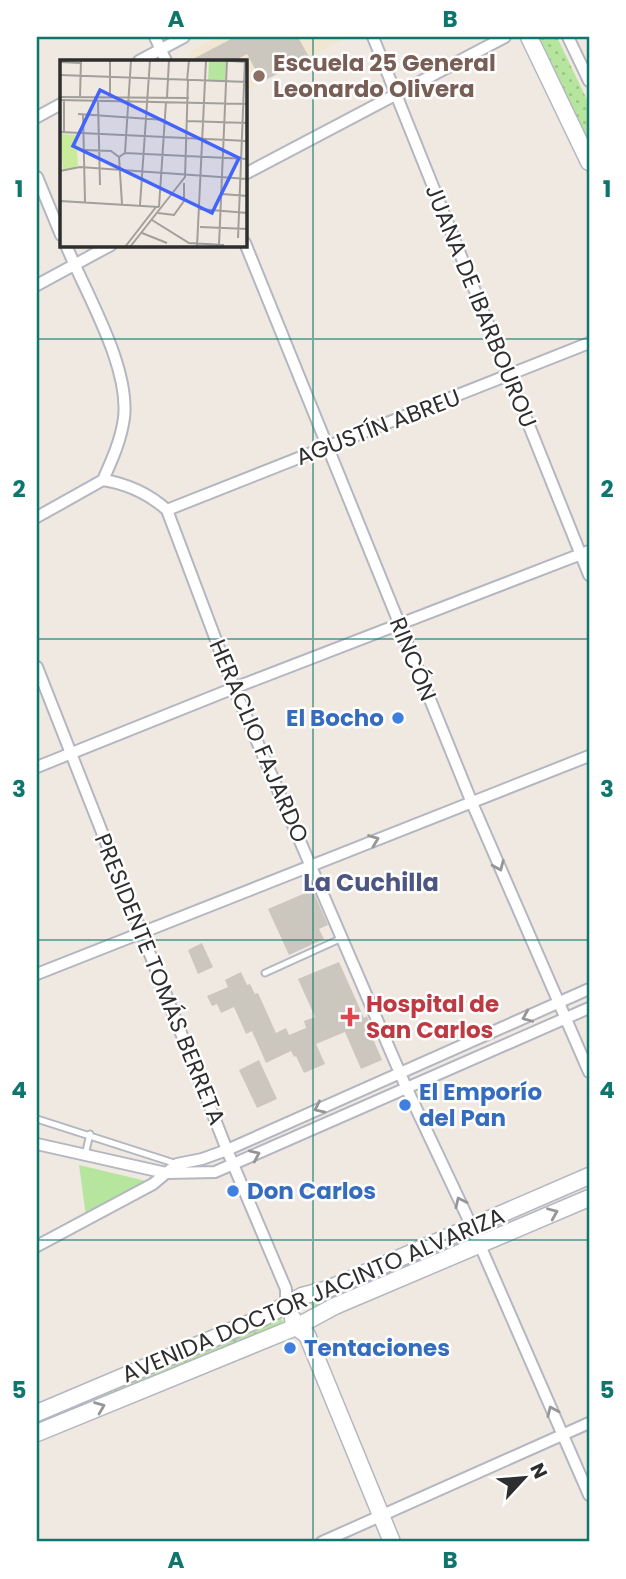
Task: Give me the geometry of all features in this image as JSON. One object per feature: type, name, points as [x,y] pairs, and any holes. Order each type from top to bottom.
[{"type":"main road","points":[[529,37],[589,162]]},
{"type":"main road","name":"AVENIDA DOCTOR JACINTO ALVARIZA","points":[[37,1413],[264,1317],[286,1297],[328,1289],[589,1177]]},
{"type":"main road","name":"AVENIDA DOCTOR JACINTO ALVARIZA","points":[[37,1433],[302,1331],[311,1319],[335,1306],[589,1198]]},
{"type":"main road","points":[[302,1296],[311,1319]]},
{"type":"main road","name":"PRESIDENTE TOMÁS BERRETA","points":[[286,1297],[392,1542]]},
{"type":"street","points":[[155,37],[166,60]]},
{"type":"street","points":[[141,60],[184,37]]},
{"type":"street","name":"JUANA DE IBARBOUROU","points":[[373,37],[508,376],[585,553],[589,575]]},
{"type":"street","points":[[247,173],[505,37]]},
{"type":"street","points":[[568,37],[589,81]]},
{"type":"street","points":[[37,117],[60,105]]},
{"type":"street","points":[[37,177],[60,233]]},
{"type":"street","points":[[37,517],[103,480],[120,436],[124,416],[124,395],[113,352],[66,247]]},
{"type":"street","points":[[37,285],[107,247]]},
{"type":"street","name":"RINCÓN","points":[[247,247],[471,803],[589,1072]]},
{"type":"street","name":"AGUSTÍN ABREU","points":[[167,510],[589,343]]},
{"type":"street","points":[[103,480],[152,496],[167,510]]},
{"type":"street","name":"HERACLIO FAJARDO","points":[[167,510],[234,688],[399,1072],[472,1227],[589,1496]]},
{"type":"street","points":[[37,767],[585,553]]},
{"type":"street","name":"PRESIDENTE TOMÁS BERRETA","points":[[37,667],[286,1297]]},
{"type":"street","points":[[37,974],[589,756]]},
{"type":"street","points":[[37,1246],[153,1184],[177,1164],[228,1150],[589,989]]},
{"type":"street","points":[[37,1144],[166,1173],[215,1172],[589,1008]]},
{"type":"street","points":[[323,1542],[589,1423]]},
{"type":"lane","points":[[265,973],[342,938]]},
{"type":"lane","points":[[37,1119],[177,1164]]},
{"type":"lane","points":[[85,1155],[90,1134]]},
{"type":"shaded area","name":"Escuela 25 General Leonardo Olivera","points":[[218,37],[348,37],[247,90],[247,60],[188,60],[192,50]]},
{"type":"green space","points":[[539,37],[557,37],[589,104],[589,142]]},
{"type":"green space","points":[[79,1165],[146,1181],[86,1216]]},
{"type":"green space","points":[[459,1241],[462,1244],[314,1309],[309,1300]]},
{"type":"green space","points":[[280,1317],[285,1325],[265,1330],[37,1427],[37,1422]]},
{"type":"building","name":"Escuela 25 General Leonardo Olivera","points":[[235,37],[298,37],[309,57],[262,82],[247,54],[236,60],[191,60]]},
{"type":"building","points":[[311,886],[328,925],[319,929],[324,939],[289,955],[268,909],[310,891],[308,887]]},
{"type":"building","points":[[202,943],[213,967],[198,974],[188,950]]},
{"type":"building","points":[[339,962],[364,1018],[367,1016],[371,1026],[368,1027],[382,1060],[361,1069],[345,1032],[316,1044],[325,1064],[304,1073],[291,1051],[266,1063],[252,1031],[246,1034],[234,1007],[221,1013],[217,1004],[212,1006],[207,996],[228,987],[225,980],[241,972],[247,985],[250,984],[255,994],[258,993],[276,1033],[286,1028],[289,1035],[306,1028],[304,1021],[315,1017],[298,979]]},
{"type":"building","points":[[259,1060],[277,1099],[257,1108],[239,1070]]},
{"type":"place","name":"Escuela 25 General Leonardo Olivera","points":[[259,76]]},
{"type":"place","name":"El Bocho","points":[[398,718]]},
{"type":"place","name":"Hospital de San Carlos","points":[[350,1017]]},
{"type":"place","name":"El Emporío del Pan","points":[[405,1105]]},
{"type":"place","name":"Don Carlos","points":[[233,1191]]},
{"type":"place","name":"Tentaciones","points":[[290,1348]]},
{"type":"district","name":"La Cuchilla","points":[[371,882]]}]
